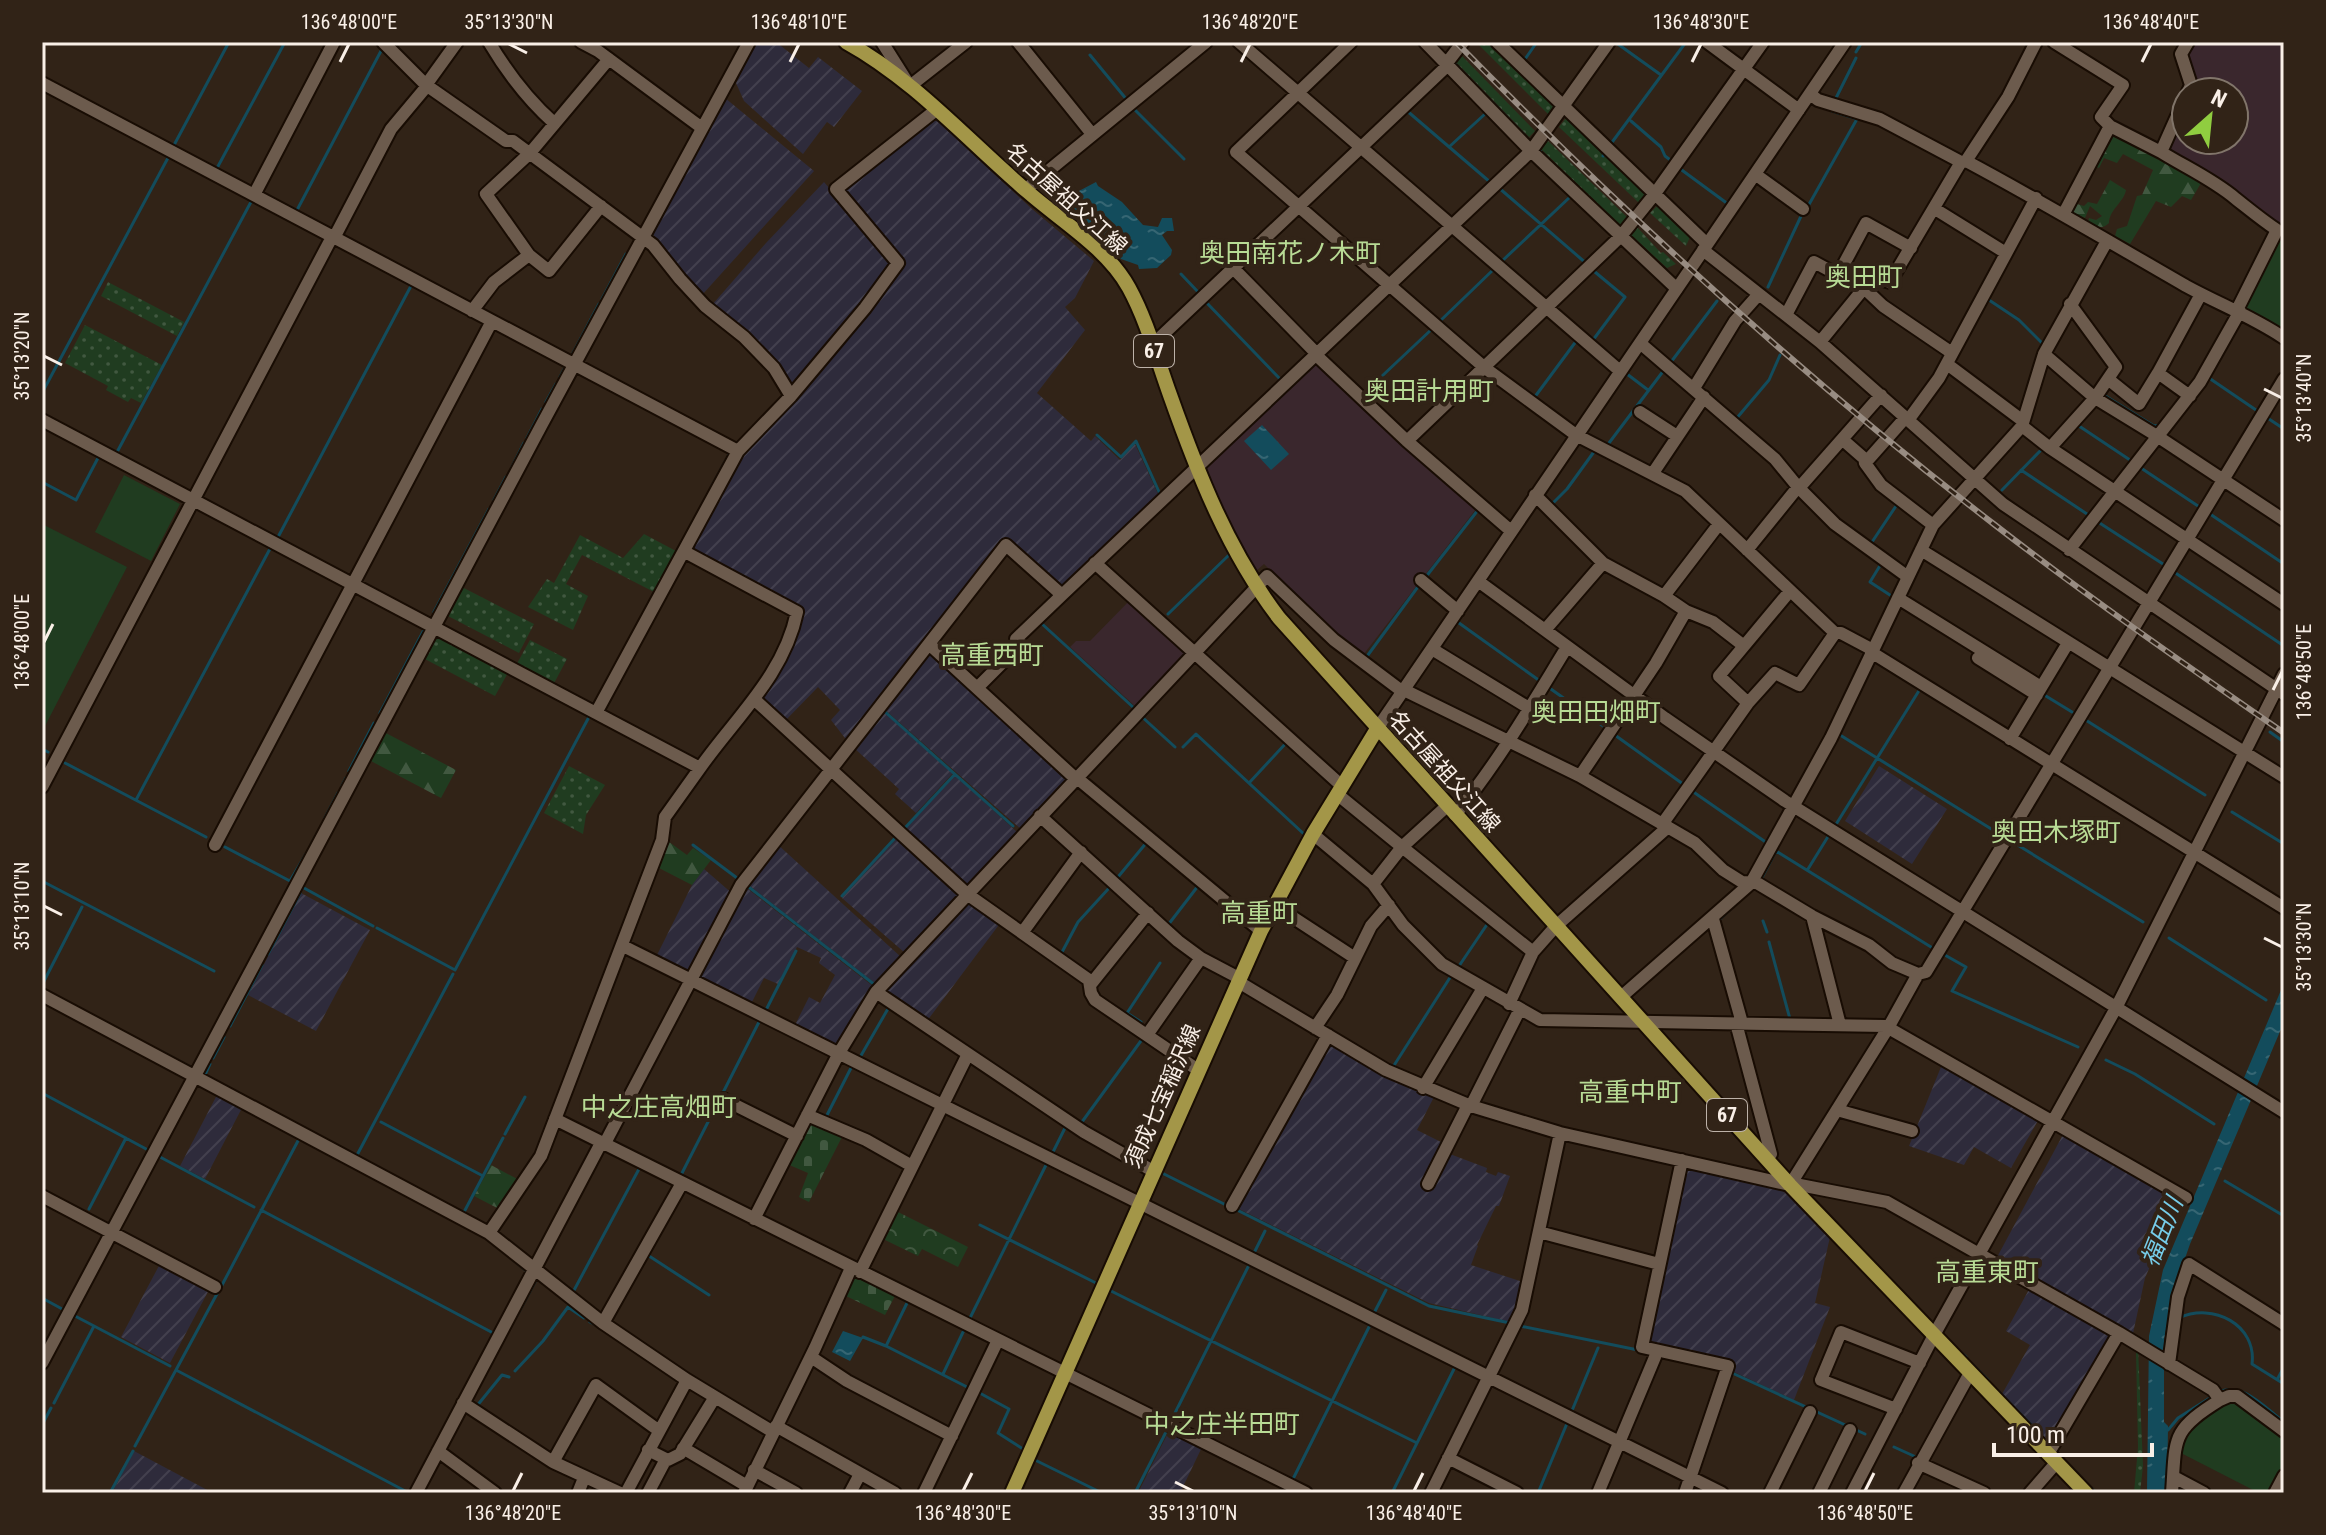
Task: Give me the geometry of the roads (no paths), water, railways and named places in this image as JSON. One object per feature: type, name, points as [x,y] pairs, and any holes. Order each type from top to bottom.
[{"type":"main road","name":"名古屋祖父江線","points":[[846,42],[886,66],[909,85],[1025,190],[1087,241],[1121,275],[1141,314],[1195,467],[1219,521],[1256,588],[1279,618],[1766,1159],[2086,1493]]},
{"type":"main road","name":"須成七宝稲沢線","points":[[1012,1493],[1238,979],[1313,834],[1377,729]]},
{"type":"street","points":[[254,195],[334,42]]},
{"type":"street","points":[[383,42],[426,86],[506,141],[513,141],[653,245],[705,306],[744,337],[774,368],[791,396]]},
{"type":"street","points":[[42,787],[391,129],[457,42]]},
{"type":"street","points":[[489,42],[509,77],[530,102],[554,123]]},
{"type":"street","points":[[581,42],[702,128]]},
{"type":"street","points":[[42,1363],[749,42]]},
{"type":"street","points":[[882,42],[909,85],[966,42]]},
{"type":"street","points":[[1018,42],[1092,134]]},
{"type":"street","points":[[1025,190],[1206,42]]},
{"type":"street","points":[[1239,42],[1620,371]]},
{"type":"street","points":[[1351,42],[1236,152],[1485,368],[1576,435],[1685,491],[1835,633],[1841,633],[1872,651],[2284,908]]},
{"type":"street","points":[[1425,42],[1531,151],[1677,289]]},
{"type":"street","points":[[1152,345],[1361,148],[1446,65],[1463,42]]},
{"type":"street","points":[[1497,42],[1705,247],[1820,342],[2003,504],[2280,692]]},
{"type":"street","points":[[977,688],[1021,644],[1016,639],[1531,151],[1609,42]]},
{"type":"street","points":[[1707,42],[1799,110]]},
{"type":"street","points":[[1407,441],[1621,236],[1654,195],[1763,42]]},
{"type":"street","points":[[1377,729],[1845,42]]},
{"type":"street","points":[[1820,342],[1873,277],[1890,282],[2008,97],[2036,42]]},
{"type":"street","points":[[2054,42],[2123,85],[2101,117],[2110,126],[2220,188],[2280,232],[2214,360],[2190,396],[2069,550]]},
{"type":"street","points":[[2188,42],[2181,54],[2188,76]]},
{"type":"street","points":[[601,206],[549,271],[529,255],[486,194],[530,153],[609,59]]},
{"type":"street","points":[[42,83],[738,451]]},
{"type":"street","points":[[1810,94],[1818,100],[1880,119],[2036,198],[2107,241],[2284,338]]},
{"type":"street","points":[[596,713],[738,451],[791,396],[865,308],[898,263],[836,189],[936,110]]},
{"type":"street","points":[[2063,215],[2110,126]]},
{"type":"street","points":[[2161,152],[2170,132]]},
{"type":"street","points":[[1755,174],[1803,209]]},
{"type":"street","points":[[1933,525],[1881,485],[1865,463],[1908,418],[1950,358],[2036,198]]},
{"type":"street","points":[[1935,209],[2006,253]]},
{"type":"street","points":[[1786,315],[1814,262],[1838,275],[1866,223],[1911,248]]},
{"type":"street","points":[[1621,997],[1751,883],[1831,738],[1933,525],[2022,424],[2044,354],[2107,241]]},
{"type":"street","points":[[472,311],[494,282],[529,255]]},
{"type":"street","points":[[1234,269],[1315,354],[1407,441],[1511,531]]},
{"type":"street","points":[[1865,289],[1950,358],[2050,448],[2284,604]]},
{"type":"street","points":[[1653,473],[1677,436],[1735,321],[1759,294]]},
{"type":"street","points":[[2108,379],[2139,404],[2201,294]]},
{"type":"street","points":[[2050,448],[2095,398],[2116,367],[2070,304]]},
{"type":"street","points":[[215,845],[492,321]]},
{"type":"street","points":[[1640,343],[1775,459],[1835,524],[1908,577]]},
{"type":"street","points":[[2044,354],[2095,398],[2284,520]]},
{"type":"street","points":[[2158,373],[2190,396]]},
{"type":"street","points":[[754,1219],[839,1053],[876,992],[1267,576],[1334,640],[1403,691],[1580,776],[1695,843],[1723,870],[1742,882],[1757,883],[1869,945],[1892,963],[1918,974],[1926,972],[2284,379]]},
{"type":"street","points":[[1747,550],[1881,395]]},
{"type":"street","points":[[1640,412],[1677,436]]},
{"type":"street","points":[[42,420],[700,768]]},
{"type":"street","points":[[1843,440],[1867,461]]},
{"type":"street","points":[[1535,495],[1603,563],[1686,611],[1713,622],[1744,646]]},
{"type":"street","points":[[1664,596],[1719,524]]},
{"type":"street","points":[[416,1493],[741,885],[1006,545],[1062,595]]},
{"type":"street","points":[[1921,550],[2284,777]]},
{"type":"street","points":[[489,1233],[541,1156],[662,840],[665,817],[726,732],[755,700],[787,647],[797,612],[685,552]]},
{"type":"street","points":[[1095,563],[1402,847],[1533,952]]},
{"type":"street","points":[[1545,630],[1603,563]]},
{"type":"street","points":[[1421,580],[1458,611]]},
{"type":"street","points":[[1478,581],[1714,752],[1794,806],[2284,1112]]},
{"type":"street","points":[[1748,703],[1719,676],[1790,591]]},
{"type":"street","points":[[1896,602],[2039,691]]},
{"type":"street","points":[[1580,776],[1596,748],[1635,695],[1686,611]]},
{"type":"street","points":[[1428,1184],[1470,1106],[1514,1007],[1533,952],[1556,926],[1666,825],[1748,703],[1775,673],[1799,685],[1835,633]]},
{"type":"street","points":[[2010,739],[2068,643]]},
{"type":"street","points":[[929,644],[1076,778],[1261,931]]},
{"type":"street","points":[[1373,884],[1402,847],[1451,811],[1481,783],[1567,647]]},
{"type":"street","points":[[1432,649],[1529,708]]},
{"type":"street","points":[[1852,1493],[1934,1335],[2116,1008],[2244,752],[2280,692],[2284,674]]},
{"type":"street","points":[[755,700],[967,894],[1089,980],[1095,1000],[1198,1070]]},
{"type":"street","points":[[1040,816],[1178,941],[1201,958],[1386,1070],[1470,1106],[1560,1133],[1790,1185],[1887,1202],[2119,1333],[2217,1396],[2237,1396],[2284,1431]]},
{"type":"street","points":[[1313,834],[1373,884],[1403,925],[1442,964],[1540,1020],[1888,1028],[2186,1198]]},
{"type":"street","points":[[1022,933],[1081,852]]},
{"type":"street","points":[[1274,905],[1355,958]]},
{"type":"street","points":[[1315,1028],[1337,995],[1371,926],[1389,905]]},
{"type":"street","points":[[1091,984],[1148,913]]},
{"type":"street","points":[[1812,916],[1840,1025]]},
{"type":"street","points":[[1713,919],[1771,1154],[1766,1159]]},
{"type":"street","points":[[623,946],[1722,1493]]},
{"type":"street","points":[[1147,1035],[1201,958]]},
{"type":"street","points":[[1790,1185],[1918,974]]},
{"type":"street","points":[[1423,1088],[1483,988]]},
{"type":"street","points":[[876,992],[1084,1132],[1153,1171]]},
{"type":"street","points":[[42,995],[489,1233],[603,1323],[687,1380],[895,1493]]},
{"type":"street","points":[[1232,1206],[1328,1035]]},
{"type":"street","points":[[683,1448],[745,1490],[968,1054]]},
{"type":"street","points":[[723,1099],[797,1136]]},
{"type":"street","points":[[1837,1110],[1912,1131]]},
{"type":"street","points":[[807,1115],[866,1140],[912,1166]]},
{"type":"street","points":[[555,1119],[1306,1493]]},
{"type":"street","points":[[1431,1493],[1522,1310],[1560,1133]]},
{"type":"street","points":[[1682,1160],[1642,1347],[1728,1366],[1685,1493]]},
{"type":"street","points":[[603,1323],[682,1183]]},
{"type":"street","points":[[42,1196],[215,1287]]},
{"type":"street","points":[[1539,1232],[1659,1264]]},
{"type":"street","points":[[2168,1363],[2178,1297],[2189,1264],[2284,1324]]},
{"type":"street","points":[[1896,1409],[1821,1380],[1841,1332],[1920,1363]]},
{"type":"street","points":[[2030,1493],[2053,1458],[2119,1333]]},
{"type":"street","points":[[924,1493],[998,1340]]},
{"type":"street","points":[[811,1357],[847,1381],[952,1436]]},
{"type":"street","points":[[1598,1493],[1655,1357]]},
{"type":"street","points":[[1904,1493],[1970,1373]]},
{"type":"street","points":[[626,1493],[687,1380]]},
{"type":"street","points":[[553,1462],[596,1385],[658,1430]]},
{"type":"street","points":[[2172,1493],[2176,1445],[2185,1425],[2217,1396]]},
{"type":"street","points":[[648,1450],[673,1459],[715,1397]]},
{"type":"street","points":[[463,1403],[553,1462],[620,1493]]},
{"type":"street","points":[[1770,1493],[1810,1412]]},
{"type":"street","points":[[1819,1493],[1850,1430]]},
{"type":"street","points":[[438,1451],[495,1493]]},
{"type":"street","points":[[1448,1458],[1517,1493]]},
{"type":"street","points":[[648,1493],[666,1459]]},
{"type":"street","points":[[1918,1463],[1984,1493]]},
{"type":"street","points":[[754,1470],[796,1493]]},
{"type":"street","points":[[850,1493],[860,1474]]},
{"type":"street","points":[[2275,1493],[2284,1476]]},
{"type":"street","points":[[2174,1477],[2204,1493]]},
{"type":"street","points":[[578,1493],[584,1478]]},
{"type":"water","points":[[1096,182],[1122,202],[1143,225],[1158,227],[1162,218],[1172,218],[1174,231],[1162,235],[1172,250],[1171,255],[1157,268],[1139,269],[1138,265],[1121,259],[1074,208],[1077,192]]},
{"type":"water","points":[[1262,425],[1289,454],[1271,470],[1244,441]]},
{"type":"water","points":[[2284,983],[2284,1022],[2190,1244],[2172,1296],[2164,1341],[2167,1493],[2147,1493],[2149,1336],[2163,1270]]},
{"type":"water","points":[[843,1331],[863,1338],[850,1361],[832,1352]]},
{"type":"waterway","points":[[173,147],[229,42]]},
{"type":"waterway","points":[[216,170],[285,42]]},
{"type":"waterway","points":[[1434,42],[1442,51]]},
{"type":"waterway","points":[[1523,62],[1537,42]]},
{"type":"waterway","points":[[1615,42],[1661,75]]},
{"type":"waterway","points":[[1610,145],[1686,42]]},
{"type":"waterway","points":[[1856,52],[1862,42]]},
{"type":"waterway","points":[[296,212],[382,49]]},
{"type":"waterway","points":[[1090,55],[1127,100]]},
{"type":"waterway","points":[[1835,100],[1856,58]]},
{"type":"waterway","points":[[1455,64],[1528,139]]},
{"type":"waterway","points":[[1133,108],[1184,159]]},
{"type":"waterway","points":[[1406,110],[1490,182]]},
{"type":"waterway","points":[[1807,208],[1857,119],[1832,111]]},
{"type":"waterway","points":[[1449,147],[1485,114]]},
{"type":"waterway","points":[[1631,121],[1673,162]]},
{"type":"waterway","points":[[1539,150],[1552,163]]},
{"type":"waterway","points":[[42,393],[169,156]]},
{"type":"waterway","points":[[1679,168],[1728,204]]},
{"type":"waterway","points":[[1499,188],[1587,264]]},
{"type":"waterway","points":[[1501,262],[1570,197]]},
{"type":"waterway","points":[[116,454],[252,200]]},
{"type":"waterway","points":[[2239,209],[2252,219]]},
{"type":"waterway","points":[[1768,287],[1802,214]]},
{"type":"waterway","points":[[602,299],[626,254]]},
{"type":"waterway","points":[[1439,322],[1494,269]]},
{"type":"waterway","points":[[1593,340],[1625,297],[1595,272]]},
{"type":"waterway","points":[[1181,274],[1200,294]]},
{"type":"waterway","points":[[277,539],[412,284]]},
{"type":"waterway","points":[[1986,298],[2019,320],[2044,345]]},
{"type":"waterway","points":[[1205,301],[1281,380]]},
{"type":"waterway","points":[[1671,362],[1717,301]]},
{"type":"waterway","points":[[571,357],[599,304]]},
{"type":"waterway","points":[[1364,393],[1433,328]]},
{"type":"waterway","points":[[1534,398],[1577,340]]},
{"type":"waterway","points":[[1736,419],[1769,380],[1780,355]]},
{"type":"waterway","points":[[560,377],[566,366]]},
{"type":"waterway","points":[[1609,443],[1664,370]]},
{"type":"waterway","points":[[1627,374],[1648,390]]},
{"type":"waterway","points":[[2209,378],[2256,410]]},
{"type":"waterway","points":[[2082,379],[2094,389]]},
{"type":"waterway","points":[[546,402],[556,384]]},
{"type":"waterway","points":[[2102,394],[2154,426],[2160,425]]},
{"type":"waterway","points":[[527,438],[542,409]]},
{"type":"waterway","points":[[2266,417],[2284,429]]},
{"type":"waterway","points":[[2076,424],[2133,462]]},
{"type":"waterway","points":[[1097,435],[1121,457],[1136,441],[1160,494]]},
{"type":"waterway","points":[[512,467],[524,443]]},
{"type":"waterway","points":[[2002,490],[2043,448]]},
{"type":"waterway","points":[[1552,504],[1596,449]]},
{"type":"waterway","points":[[711,488],[730,453]]},
{"type":"waterway","points":[[42,482],[76,500],[99,456]]},
{"type":"waterway","points":[[2138,466],[2198,506]]},
{"type":"waterway","points":[[2021,470],[2090,516]]},
{"type":"waterway","points":[[494,500],[506,477]]},
{"type":"waterway","points":[[1870,545],[1898,503]]},
{"type":"waterway","points":[[434,612],[489,509]]},
{"type":"waterway","points":[[1425,578],[1478,510]]},
{"type":"waterway","points":[[2210,514],[2284,564]]},
{"type":"waterway","points":[[2095,520],[2163,564]]},
{"type":"waterway","points":[[136,800],[272,545]]},
{"type":"waterway","points":[[1168,614],[1229,555]]},
{"type":"waterway","points":[[1881,564],[1870,582],[1893,597]]},
{"type":"waterway","points":[[2174,572],[2284,646]]},
{"type":"waterway","points":[[1365,659],[1420,584]]},
{"type":"waterway","points":[[1041,623],[1134,708]]},
{"type":"waterway","points":[[1459,623],[1540,681]]},
{"type":"waterway","points":[[380,713],[425,628]]},
{"type":"waterway","points":[[1548,687],[1606,728]]},
{"type":"waterway","points":[[1835,826],[1918,688]]},
{"type":"waterway","points":[[2041,693],[2072,712]]},
{"type":"waterway","points":[[883,710],[1013,826]]},
{"type":"waterway","points":[[377,928],[455,970],[590,715]]},
{"type":"waterway","points":[[1141,716],[1175,747]]},
{"type":"waterway","points":[[2084,719],[2205,795]]},
{"type":"waterway","points":[[349,771],[374,723]]},
{"type":"waterway","points":[[2270,732],[2284,742]]},
{"type":"waterway","points":[[1612,733],[1683,784]]},
{"type":"waterway","points":[[1183,747],[1196,734],[1305,835]]},
{"type":"waterway","points":[[1840,735],[2001,835]]},
{"type":"waterway","points":[[1249,783],[1287,742]]},
{"type":"waterway","points":[[42,749],[48,752]]},
{"type":"waterway","points":[[65,763],[206,837]]},
{"type":"waterway","points":[[903,830],[955,774]]},
{"type":"waterway","points":[[342,786],[346,778]]},
{"type":"waterway","points":[[1692,791],[1767,843]]},
{"type":"waterway","points":[[325,818],[338,793]]},
{"type":"waterway","points":[[2232,812],[2284,844]]},
{"type":"waterway","points":[[311,845],[319,830]]},
{"type":"waterway","points":[[1808,869],[1829,835]]},
{"type":"waterway","points":[[842,896],[896,837]]},
{"type":"waterway","points":[[2011,841],[2143,922]]},
{"type":"waterway","points":[[1118,877],[1147,842]]},
{"type":"waterway","points":[[693,845],[741,881]]},
{"type":"waterway","points":[[225,847],[290,881],[306,854]]},
{"type":"waterway","points":[[1761,879],[1776,851],[1931,947]]},
{"type":"waterway","points":[[42,881],[214,971]]},
{"type":"waterway","points":[[746,885],[875,985]]},
{"type":"waterway","points":[[1168,925],[1198,886]]},
{"type":"waterway","points":[[1061,954],[1078,922],[1110,887]]},
{"type":"waterway","points":[[304,888],[373,926]]},
{"type":"waterway","points":[[268,954],[300,893]]},
{"type":"waterway","points":[[1719,920],[1741,899]]},
{"type":"waterway","points":[[42,985],[82,907]]},
{"type":"waterway","points":[[1763,921],[1767,932]]},
{"type":"waterway","points":[[1241,922],[1253,932]]},
{"type":"waterway","points":[[1457,969],[1488,923]]},
{"type":"waterway","points":[[2169,938],[2266,1000]]},
{"type":"waterway","points":[[1769,942],[1790,1019]]},
{"type":"waterway","points":[[765,1012],[796,951]]},
{"type":"waterway","points":[[1943,954],[1966,967],[1952,991],[2078,1047]]},
{"type":"waterway","points":[[1141,1022],[1127,1013],[1160,963]]},
{"type":"waterway","points":[[230,1026],[262,965]]},
{"type":"waterway","points":[[356,1157],[453,974]]},
{"type":"waterway","points":[[1393,1067],[1451,976]]},
{"type":"waterway","points":[[1725,983],[1734,1017]]},
{"type":"waterway","points":[[859,1059],[889,1007]]},
{"type":"waterway","points":[[680,1177],[761,1018]]},
{"type":"waterway","points":[[213,1058],[224,1037]]},
{"type":"waterway","points":[[1079,1126],[1143,1038]]},
{"type":"waterway","points":[[160,1051],[192,1068]]},
{"type":"waterway","points":[[2106,1060],[2135,1074],[2214,1124]]},
{"type":"waterway","points":[[205,1075],[210,1064]]},
{"type":"waterway","points":[[825,1119],[852,1066]]},
{"type":"waterway","points":[[42,1093],[148,1150]]},
{"type":"waterway","points":[[505,1134],[525,1097]]},
{"type":"waterway","points":[[381,1122],[483,1176]]},
{"type":"waterway","points":[[1054,1155],[1067,1124]]},
{"type":"waterway","points":[[221,1287],[300,1137]]},
{"type":"waterway","points":[[89,1209],[126,1138]]},
{"type":"waterway","points":[[463,1214],[503,1138]]},
{"type":"waterway","points":[[160,1157],[254,1207]]},
{"type":"waterway","points":[[968,1322],[1048,1161]]},
{"type":"waterway","points":[[572,1294],[639,1169]]},
{"type":"waterway","points":[[1160,1172],[1228,1206]]},
{"type":"waterway","points":[[2225,1181],[2284,1216]]},
{"type":"waterway","points":[[1235,1209],[1429,1306],[1510,1323]]},
{"type":"waterway","points":[[261,1210],[495,1334]]},
{"type":"waterway","points":[[980,1225],[1096,1283]]},
{"type":"waterway","points":[[1253,1255],[1265,1231]]},
{"type":"waterway","points":[[646,1254],[709,1295]]},
{"type":"waterway","points":[[510,1257],[528,1272]]},
{"type":"waterway","points":[[1171,1421],[1250,1263]]},
{"type":"waterway","points":[[516,1317],[537,1278]]},
{"type":"waterway","points":[[1109,1290],[1417,1443]]},
{"type":"waterway","points":[[1373,1315],[1386,1290]]},
{"type":"waterway","points":[[135,1446],[218,1292]]},
{"type":"waterway","points":[[42,1298],[64,1310]]},
{"type":"waterway","points":[[887,1344],[908,1301]]},
{"type":"waterway","points":[[515,1371],[543,1341],[568,1307],[584,1318]]},
{"type":"waterway","points":[[2179,1318],[2205,1313],[2230,1320],[2247,1338],[2252,1350],[2252,1364],[2284,1384]]},
{"type":"waterway","points":[[75,1316],[170,1366]]},
{"type":"waterway","points":[[590,1322],[598,1326]]},
{"type":"waterway","points":[[1292,1481],[1371,1323]]},
{"type":"waterway","points":[[54,1403],[94,1326]]},
{"type":"waterway","points":[[1520,1326],[1638,1350]]},
{"type":"waterway","points":[[943,1374],[965,1328]]},
{"type":"waterway","points":[[863,1337],[971,1389]]},
{"type":"waterway","points":[[1571,1413],[1598,1348]]},
{"type":"waterway","points":[[1960,1352],[1966,1357]]},
{"type":"waterway","points":[[1972,1364],[1988,1380]]},
{"type":"waterway","points":[[1392,1493],[1456,1365]]},
{"type":"waterway","points":[[2278,1378],[2284,1367]]},
{"type":"waterway","points":[[176,1370],[409,1493]]},
{"type":"waterway","points":[[1730,1372],[1865,1434]]},
{"type":"waterway","points":[[476,1407],[502,1375],[509,1377]]},
{"type":"waterway","points":[[1996,1389],[2040,1434]]},
{"type":"waterway","points":[[2219,1392],[2236,1390],[2245,1393],[2284,1422]]},
{"type":"waterway","points":[[976,1391],[1009,1409],[998,1433],[1023,1449]]},
{"type":"waterway","points":[[2168,1430],[2178,1418],[2213,1396]]},
{"type":"waterway","points":[[42,1425],[51,1408]]},
{"type":"waterway","points":[[1538,1493],[1568,1421]]},
{"type":"waterway","points":[[1135,1493],[1168,1428]]},
{"type":"waterway","points":[[1894,1447],[1916,1457]]},
{"type":"waterway","points":[[110,1493],[133,1451]]},
{"type":"waterway","points":[[1035,1460],[1102,1493]]},
{"type":"waterway","points":[[2068,1464],[2096,1493]]},
{"type":"railway","points":[[1456,42],[1650,232],[1854,412],[2066,579],[2284,733]]},
{"type":"district","name":"奥田南花ノ木町","points":[[1290,253]]},
{"type":"district","name":"奥田町","points":[[1864,277]]},
{"type":"district","name":"奥田計用町","points":[[1429,391]]},
{"type":"district","name":"高重西町","points":[[992,655]]},
{"type":"district","name":"奥田田畑町","points":[[1596,712]]},
{"type":"district","name":"奥田木塚町","points":[[2056,832]]},
{"type":"district","name":"高重町","points":[[1259,913]]},
{"type":"district","name":"高重中町","points":[[1630,1092]]},
{"type":"district","name":"中之庄高畑町","points":[[659,1107]]},
{"type":"district","name":"高重東町","points":[[1987,1272]]},
{"type":"district","name":"中之庄半田町","points":[[1222,1424]]},
{"type":"water label","name":"福田川","points":[[2162,1232]]}]
